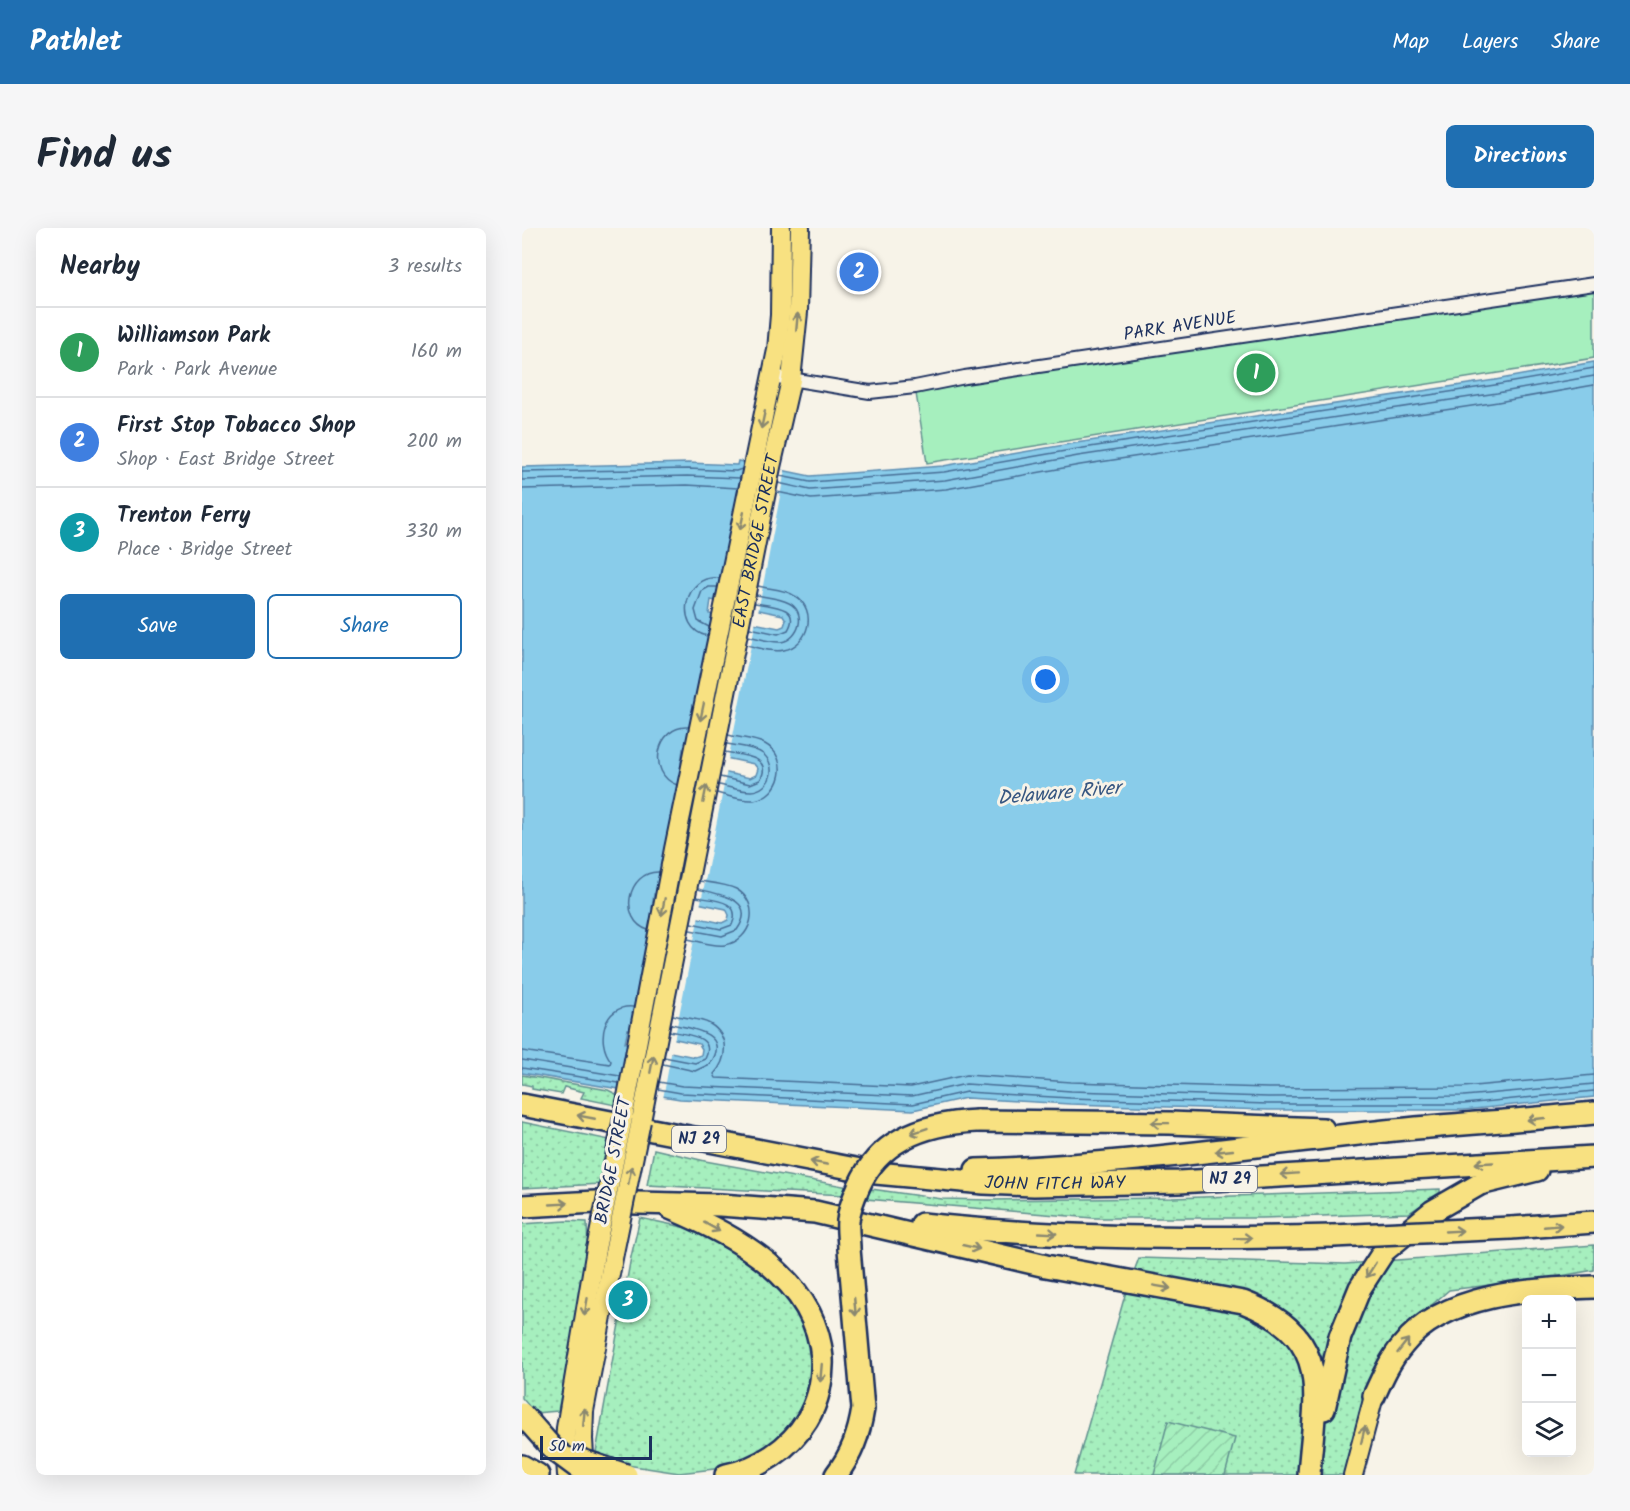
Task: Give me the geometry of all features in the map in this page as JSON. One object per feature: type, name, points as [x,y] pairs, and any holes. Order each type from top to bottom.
[{"type":"highway","name":"JOHN FITCH WAY","points":[[522,1105],[876,1173],[984,1183],[1110,1184],[1589,1157]]},
{"type":"highway","points":[[876,1173],[1004,1169],[1128,1160],[1386,1131],[1594,1113]]},
{"type":"highway","points":[[836,1475],[852,1451],[860,1430],[863,1409],[848,1221],[854,1198],[865,1173],[887,1147],[920,1130],[958,1122],[977,1121],[1170,1123],[1386,1131]]},
{"type":"highway","points":[[1309,1474],[1340,1337],[1360,1288],[1384,1251],[1432,1212],[1480,1184],[1589,1157]]},
{"type":"highway","points":[[522,1206],[596,1202],[778,1208],[969,1229],[1125,1237],[1333,1236],[1594,1222]]},
{"type":"highway","points":[[658,1203],[703,1222],[758,1255],[795,1290],[812,1316],[818,1331],[822,1364],[821,1381],[809,1417],[801,1430],[772,1456],[757,1465],[726,1475]]},
{"type":"highway","points":[[832,1215],[1046,1266],[1243,1302],[1259,1308],[1274,1317],[1299,1339],[1312,1364],[1316,1388],[1309,1474]]},
{"type":"highway","points":[[1374,1396],[1386,1369],[1403,1345],[1415,1332],[1439,1314],[1473,1301],[1539,1290],[1594,1287]]},
{"type":"highway","points":[[522,1414],[553,1449],[586,1475]]},
{"type":"highway","points":[[553,1449],[598,1467],[626,1475]]},
{"type":"highway","points":[[522,1466],[538,1475]]},
{"type":"main road","name":"EAST BRIDGE STREET","points":[[674,849],[762,465],[791,380],[798,312],[801,228]]},
{"type":"main road","name":"EAST BRIDGE STREET","points":[[693,852],[762,465],[780,315],[781,229]]},
{"type":"main road","name":"BRIDGE STREET","points":[[586,1475],[583,1439],[585,1411],[605,1251],[674,849]]},
{"type":"main road","name":"BRIDGE STREET","points":[[567,1475],[564,1445],[566,1428],[693,852]]},
{"type":"main road","points":[[1353,1475],[1374,1396]]},
{"type":"street","points":[[781,229],[801,228]]},
{"type":"street","name":"PARK AVENUE","points":[[772,376],[870,392],[915,387],[965,377],[1594,284]]},
{"type":"green space","points":[[1594,285],[1594,358],[927,463],[915,387]]},
{"type":"green space","points":[[522,1075],[608,1090],[618,1095],[615,1105],[581,1098],[584,1092],[564,1087],[561,1094],[532,1089],[532,1086],[522,1084]]},
{"type":"green space","points":[[522,1122],[610,1140],[602,1184],[522,1188]]},
{"type":"green space","points":[[654,1149],[705,1161],[849,1187],[845,1195],[647,1185]]},
{"type":"green space","points":[[871,1189],[942,1199],[989,1200],[1172,1198],[1440,1189],[1440,1192],[1409,1213],[1262,1218],[1093,1218],[866,1199]]},
{"type":"green space","points":[[640,1218],[697,1230],[752,1259],[801,1308],[816,1370],[803,1413],[787,1436],[757,1458],[723,1468],[679,1473],[627,1465],[596,1452]]},
{"type":"green space","points":[[587,1222],[588,1253],[558,1411],[535,1413],[522,1398],[522,1224]]},
{"type":"green space","points":[[1594,1245],[1594,1270],[1449,1290],[1410,1324],[1346,1475],[1074,1475],[1125,1295],[1139,1258],[1345,1264]]},
{"type":"green space","points":[[1168,1421],[1235,1438],[1225,1475],[1154,1475]]},
{"type":"water","name":"Delaware River","points":[[1594,362],[1594,1097],[1464,1110],[1268,1110],[1070,1104],[966,1098],[913,1110],[680,1099],[522,1073],[522,467],[688,463],[737,465],[738,461],[810,476],[943,466],[1076,443],[1495,380]],"holes":[[[711,600],[783,615],[786,620],[784,626],[779,628],[709,614]],[[683,749],[754,764],[758,769],[756,775],[750,778],[681,763]],[[654,894],[726,909],[729,915],[728,920],[722,923],[652,908]],[[628,1029],[699,1044],[702,1049],[701,1055],[695,1057],[625,1043]]]},
{"type":"pier","points":[[744,462],[785,470],[758,612],[716,604]]},
{"type":"pier","points":[[715,612],[756,620],[728,761],[687,753]]},
{"type":"pier","points":[[686,761],[727,770],[700,907],[659,898]]},
{"type":"pier","points":[[657,906],[699,915],[674,1041],[633,1033]]},
{"type":"pier","points":[[631,1041],[672,1049],[663,1099],[621,1092]]},
{"type":"place","name":"First Stop Tobacco Shop","points":[[859,272]]},
{"type":"place","name":"Williamson Park","points":[[1256,373]]},
{"type":"place","name":"Trenton Ferry","points":[[628,1300]]}]
